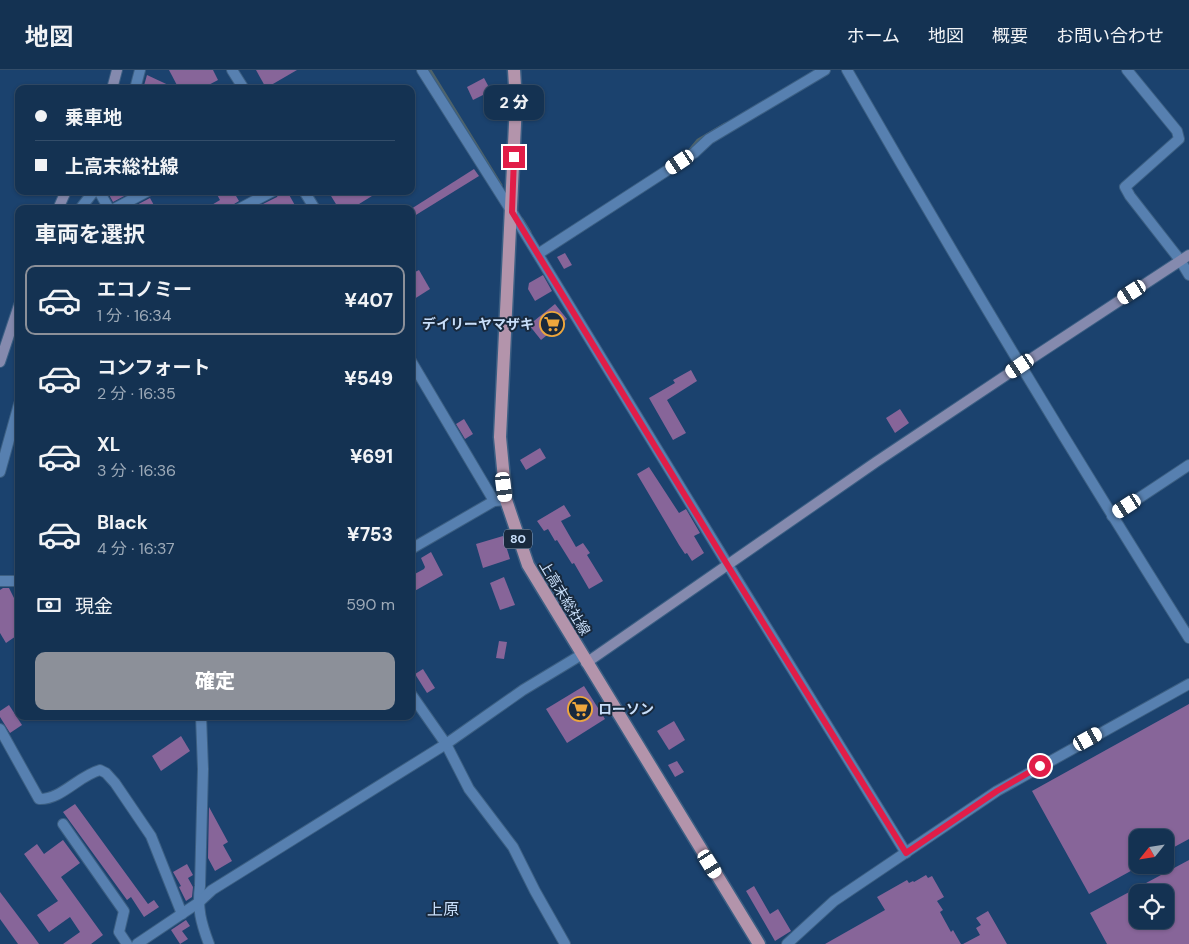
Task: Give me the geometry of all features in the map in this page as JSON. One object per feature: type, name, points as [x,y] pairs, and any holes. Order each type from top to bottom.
[{"type":"main road","name":"上高末総社線","points":[[514,70],[516,103],[500,438],[500,501],[528,565],[759,944]]},
{"type":"street","points":[[113,85],[117,70]]},
{"type":"street","points":[[136,85],[140,70]]},
{"type":"street","points":[[232,70],[241,85]]},
{"type":"street","points":[[422,70],[538,254],[906,853]]},
{"type":"street","points":[[538,254],[694,153],[709,139],[824,70]]},
{"type":"street","points":[[847,70],[1020,366],[1189,638]]},
{"type":"street","points":[[1127,70],[1176,131],[1179,139],[1125,187],[1130,196],[1184,258],[1189,275]]},
{"type":"street","points":[[84,205],[93,195]]},
{"type":"street","points":[[122,205],[140,195]]},
{"type":"street","points":[[246,205],[264,195]]},
{"type":"street","points":[[137,944],[198,903],[212,890],[446,744],[523,690],[584,659],[728,566],[876,462],[1184,258]]},
{"type":"street","points":[[0,362],[15,317]]},
{"type":"street","points":[[415,367],[500,501],[415,547]]},
{"type":"street","points":[[0,472],[15,418]]},
{"type":"street","points":[[1112,516],[1189,465]]},
{"type":"street","points":[[0,581],[15,581]]},
{"type":"street","points":[[787,944],[834,901],[997,791],[1189,684]]},
{"type":"street","points":[[415,700],[446,744],[469,789],[513,847],[564,944]]},
{"type":"street","points":[[201,720],[203,769],[198,903],[204,932],[209,944]]},
{"type":"street","points":[[0,729],[39,799],[49,800],[89,773],[100,770],[111,777],[151,836],[182,914]]},
{"type":"street","points":[[63,824],[124,911],[119,932],[127,944]]},
{"type":"building","points":[[169,70],[213,70],[218,80],[209,85],[177,85]]},
{"type":"building","points":[[256,70],[297,70],[271,85],[264,85]]},
{"type":"building","points":[[147,75],[168,85],[144,85]]},
{"type":"building","points":[[484,78],[491,91],[473,100],[467,87]]},
{"type":"building","points":[[474,169],[479,176],[415,216],[415,206]]},
{"type":"building","points":[[109,195],[126,195],[113,202]]},
{"type":"building","points":[[217,195],[235,195],[239,201],[232,205],[212,205],[220,200]]},
{"type":"building","points":[[278,195],[289,195],[295,205],[261,205]]},
{"type":"building","points":[[330,195],[374,195],[357,205],[337,205]]},
{"type":"building","points":[[150,198],[154,205],[137,205]]},
{"type":"building","points":[[565,253],[572,265],[564,269],[557,257]]},
{"type":"building","points":[[419,270],[430,289],[415,298],[415,272]]},
{"type":"building","points":[[543,275],[552,291],[535,301],[528,289],[529,283]]},
{"type":"building","points":[[555,304],[567,319],[541,340],[529,325]]},
{"type":"building","points":[[691,370],[697,381],[667,400],[686,433],[673,440],[649,398],[675,383],[673,380]]},
{"type":"building","points":[[900,409],[909,423],[895,433],[886,418]]},
{"type":"building","points":[[464,419],[473,434],[465,439],[456,424]]},
{"type":"building","points":[[540,448],[546,458],[526,470],[520,460]]},
{"type":"building","points":[[649,467],[679,513],[686,509],[700,533],[694,536],[704,553],[692,561],[679,545],[637,474]]},
{"type":"building","points":[[564,505],[571,516],[561,521],[576,547],[583,543],[590,553],[587,555],[603,581],[589,589],[574,563],[572,564],[557,540],[555,541],[548,529],[544,531],[537,521]]},
{"type":"building","points":[[503,536],[510,559],[483,568],[476,544]]},
{"type":"building","points":[[431,552],[443,575],[415,591],[415,574],[425,567],[421,558]]},
{"type":"building","points":[[504,577],[515,605],[500,610],[490,583]]},
{"type":"building","points":[[9,588],[15,600],[15,637],[6,643],[0,633],[0,590]]},
{"type":"building","points":[[499,641],[507,642],[504,659],[496,658]]},
{"type":"building","points":[[423,669],[435,688],[427,693],[415,674]]},
{"type":"building","points":[[584,686],[605,719],[567,743],[546,709]]},
{"type":"building","points":[[1189,704],[1189,839],[1174,847],[1174,829],[1129,829],[1129,872],[1089,894],[1032,791]]},
{"type":"building","points":[[9,705],[15,714],[15,720],[19,720],[22,725],[10,733],[0,717],[0,711]]},
{"type":"building","points":[[674,721],[685,740],[669,750],[657,731]]},
{"type":"building","points":[[181,736],[190,751],[161,771],[152,756]]},
{"type":"building","points":[[677,761],[684,772],[675,777],[668,765]]},
{"type":"building","points":[[75,804],[148,904],[154,900],[159,907],[144,917],[131,897],[127,900],[63,812]]},
{"type":"building","points":[[209,807],[228,842],[223,845],[232,861],[215,871],[208,858]]},
{"type":"building","points":[[63,840],[80,863],[61,877],[103,935],[91,944],[63,944],[80,932],[70,917],[49,932],[37,915],[58,901],[24,854],[37,844],[44,854]]},
{"type":"building","points":[[1189,860],[1189,944],[1107,944],[1090,913],[1129,892],[1129,929],[1174,929],[1174,884],[1144,884],[1163,874],[1174,874],[1174,868]]},
{"type":"building","points":[[187,864],[193,875],[188,878],[193,887],[192,897],[186,901],[179,887],[181,886],[173,872]]},
{"type":"building","points":[[926,875],[928,878],[932,876],[944,897],[937,901],[943,910],[940,912],[951,932],[953,930],[961,944],[825,944],[885,910],[877,897],[907,880],[909,883],[914,882]]},
{"type":"building","points":[[754,886],[770,914],[778,909],[791,931],[775,941],[746,891]]},
{"type":"building","points":[[0,892],[39,944],[18,944],[0,919]]},
{"type":"building","points":[[988,911],[1007,944],[963,944],[980,935],[976,928],[981,925],[976,918]]},
{"type":"building","points":[[186,920],[190,926],[182,931],[188,939],[180,944],[171,930]]},
{"type":"waterway","points":[[430,70],[501,185]]},
{"type":"waterway","points":[[689,151],[698,140],[725,124]]},
{"type":"waterway","points":[[522,219],[530,232]]},
{"type":"place","name":"デイリーヤマザキ","points":[[552,324]]},
{"type":"place","name":"ローソン","points":[[580,709]]},
{"type":"district","name":"上原","points":[[443,909]]},
{"type":"route","points":[[514,157],[512,212],[906,853],[997,791],[1040,766]]}]
